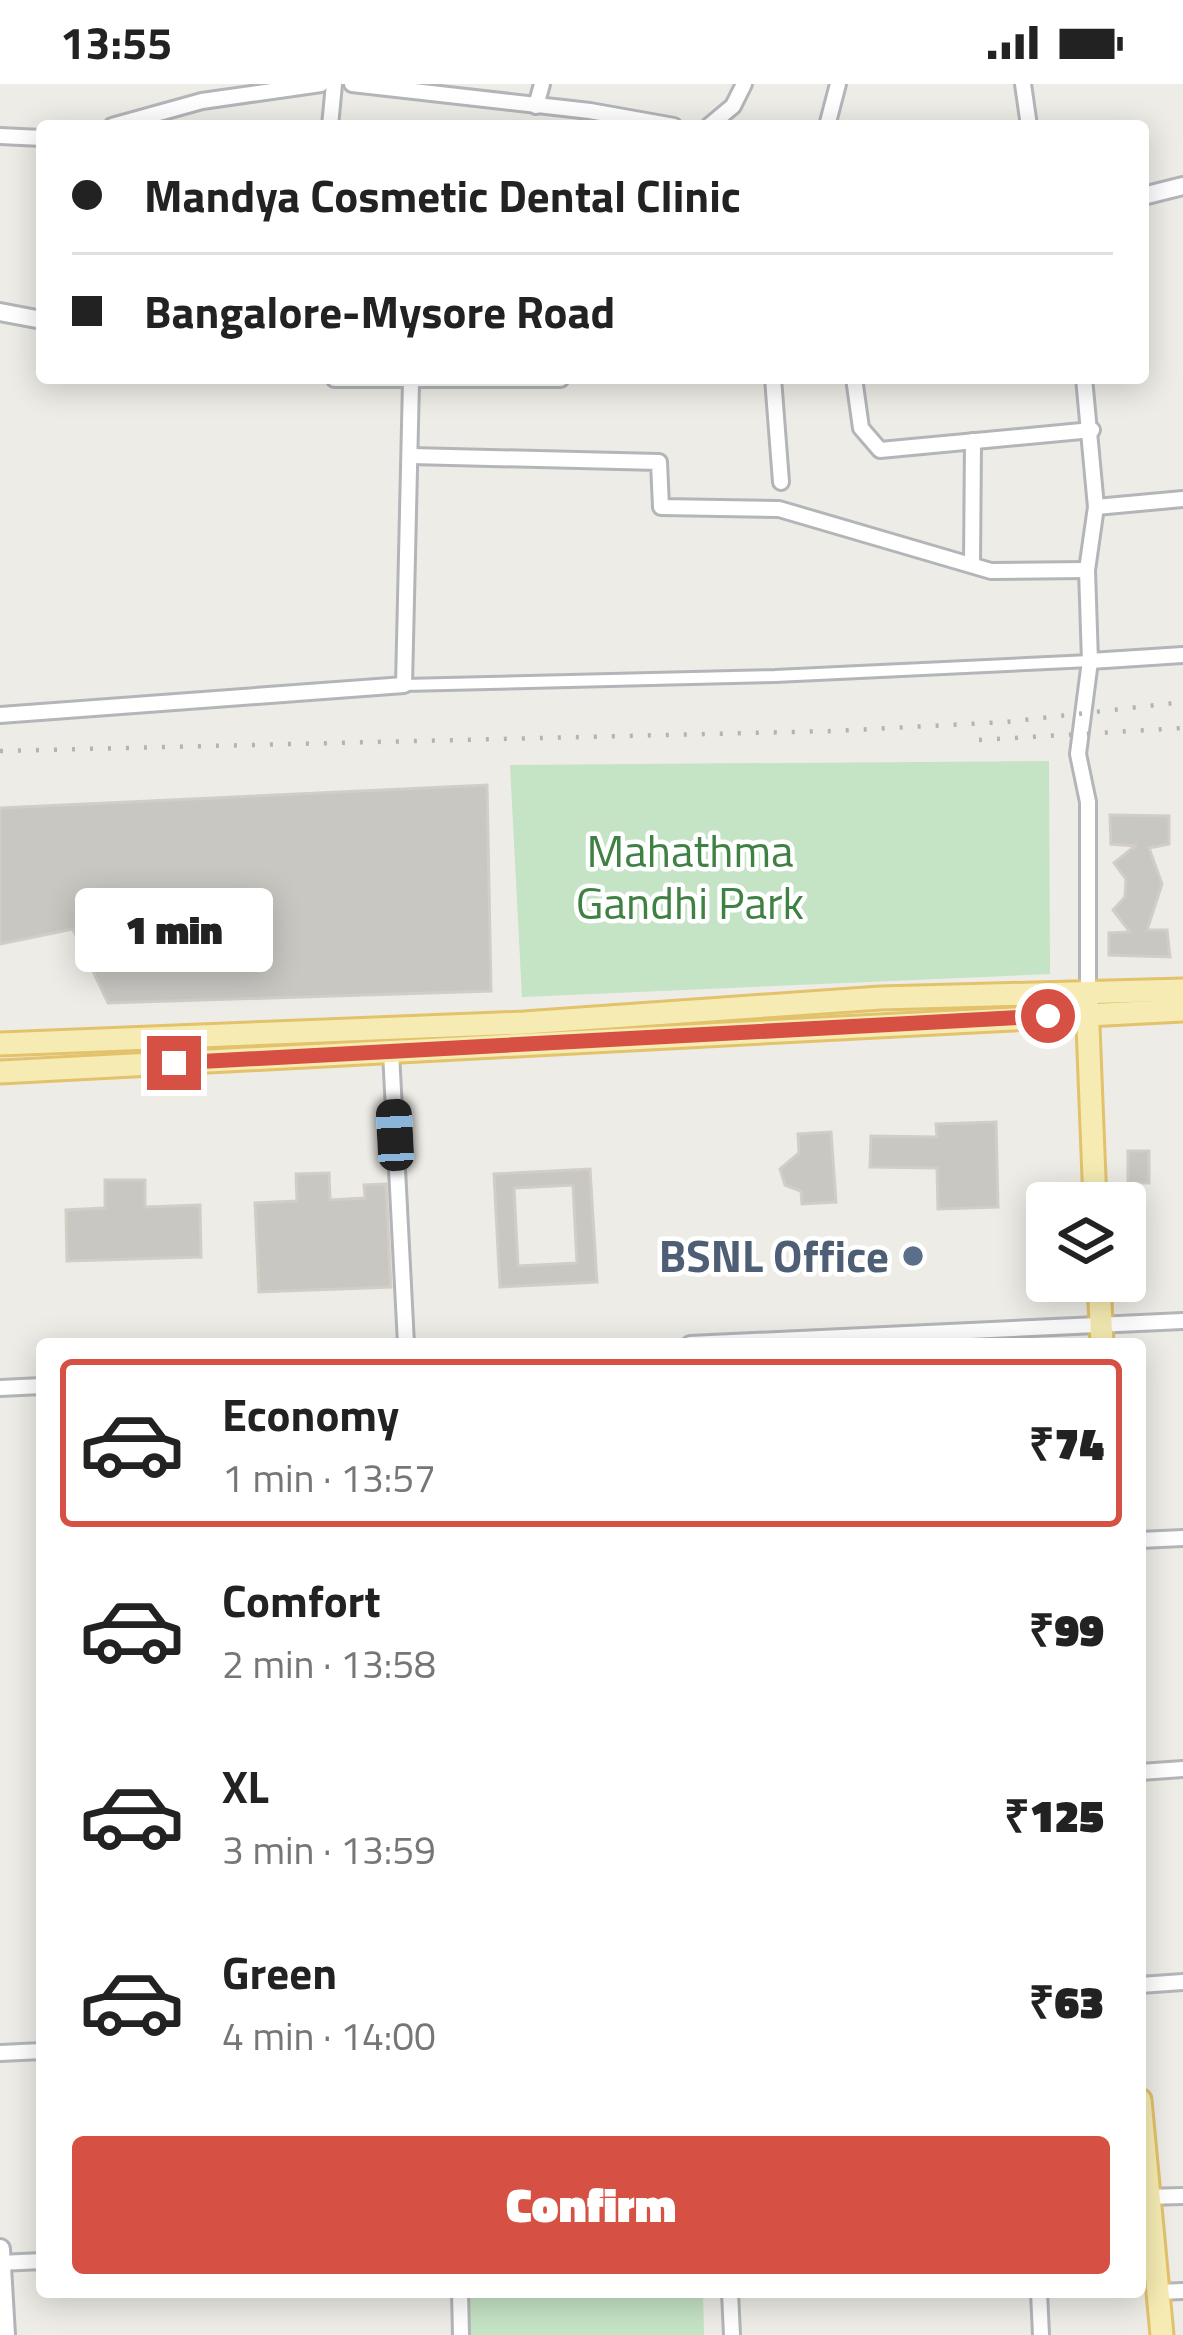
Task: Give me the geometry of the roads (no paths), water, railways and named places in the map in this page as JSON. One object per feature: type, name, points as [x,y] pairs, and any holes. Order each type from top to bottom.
[{"type":"main road","points":[[0,1072],[391,1052],[1087,1004],[1183,989]]},
{"type":"main road","points":[[0,1044],[502,1024],[880,998],[1183,1010]]},
{"type":"main road","points":[[1087,1004],[1094,1182]]},
{"type":"main road","points":[[1100,1302],[1102,1335]]},
{"type":"main road","points":[[1146,2211],[1162,2335]]},
{"type":"main road","points":[[0,2249],[5,2335]]},
{"type":"street","points":[[134,120],[202,101],[321,84]]},
{"type":"street","points":[[331,120],[334,84]]},
{"type":"street","points":[[352,84],[634,120]]},
{"type":"street","points":[[536,106],[542,84]]},
{"type":"street","points":[[716,120],[734,106],[745,84]]},
{"type":"street","points":[[828,120],[838,84]]},
{"type":"street","points":[[1023,84],[1028,120]]},
{"type":"street","points":[[551,120],[553,108]]},
{"type":"street","points":[[0,136],[36,138]]},
{"type":"street","points":[[1149,194],[1183,185]]},
{"type":"street","points":[[0,311],[36,319]]},
{"type":"street","points":[[404,685],[411,384]]},
{"type":"street","points":[[774,384],[782,482]]},
{"type":"street","points":[[855,384],[861,428],[870,445],[880,450],[1092,430]]},
{"type":"street","points":[[1085,384],[1096,507],[1087,570],[1090,661],[1078,754],[1088,802],[1087,1004]]},
{"type":"street","points":[[972,565],[973,441]]},
{"type":"street","points":[[411,456],[659,462],[661,508],[779,509],[991,571],[1087,570]]},
{"type":"street","points":[[1096,507],[1183,499]]},
{"type":"street","points":[[0,715],[404,685],[775,676],[1183,655]]},
{"type":"street","points":[[391,1052],[406,1338]]},
{"type":"street","points":[[965,1338],[1102,1335],[1183,1321]]},
{"type":"street","points":[[0,1388],[36,1386]]},
{"type":"street","points":[[1146,1540],[1183,1538]]},
{"type":"street","points":[[1146,1772],[1183,1769]]},
{"type":"street","points":[[1146,1984],[1183,1982]]},
{"type":"street","points":[[0,2053],[36,2051]]},
{"type":"street","points":[[1146,2198],[1183,2196]]},
{"type":"street","points":[[0,2264],[36,2261]]},
{"type":"street","points":[[1158,2292],[1183,2291]]},
{"type":"street","points":[[460,2298],[461,2335]]},
{"type":"street","points":[[730,2298],[732,2335]]},
{"type":"street","points":[[1040,2298],[1041,2335]]},
{"type":"railway","points":[[0,751],[833,731],[1006,722],[1183,702]]},
{"type":"railway","points":[[979,740],[1183,728]]},
{"type":"place","name":"BSNL Office","points":[[913,1256]]},
{"type":"park label","name":"Mahathma Gandhi Park","points":[[690,877]]}]
